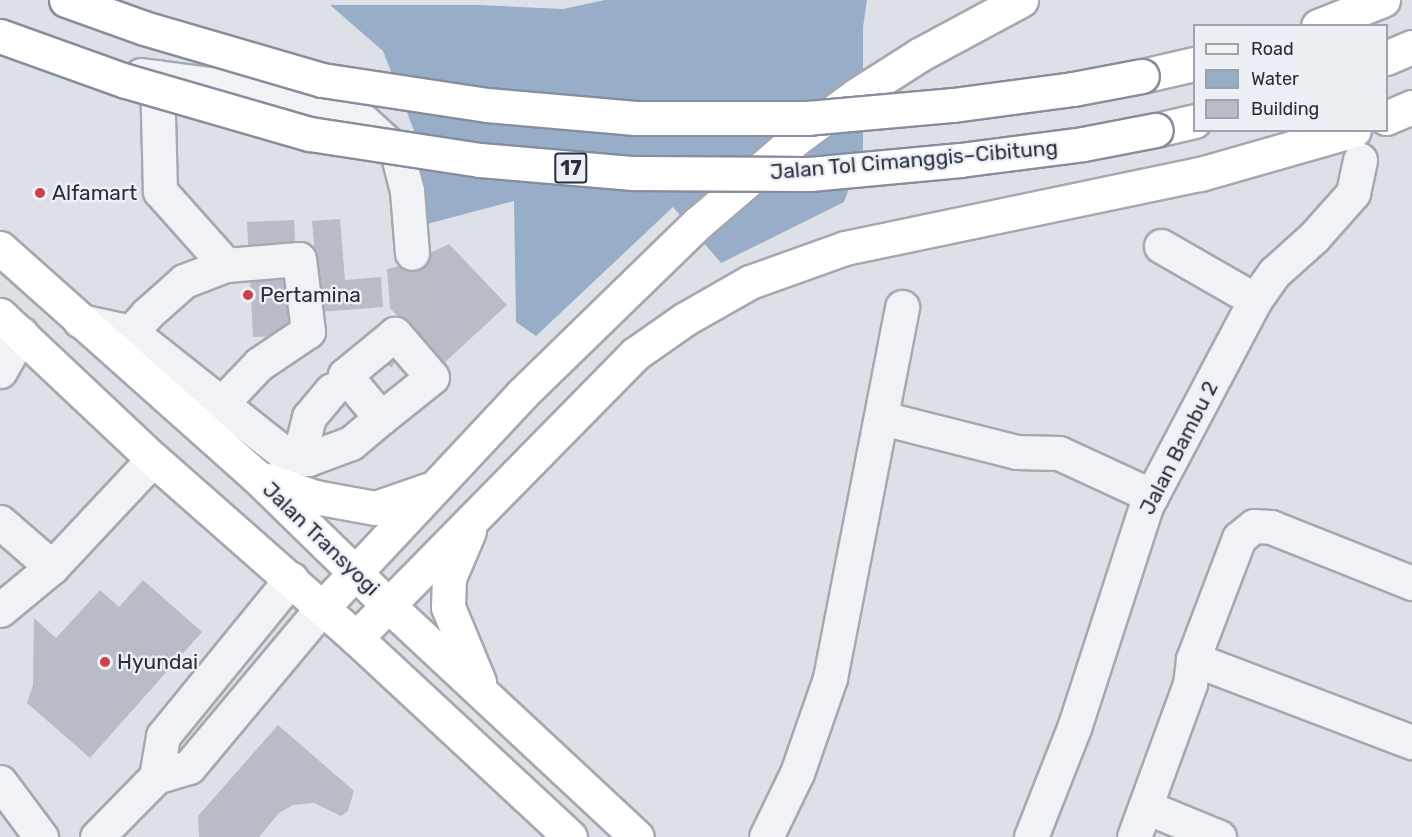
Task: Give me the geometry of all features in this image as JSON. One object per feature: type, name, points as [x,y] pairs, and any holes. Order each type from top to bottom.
[{"type":"highway","points":[[66,0],[144,28],[322,80],[487,105],[635,118],[818,117],[953,105],[1073,89],[1193,64]]},
{"type":"highway","points":[[322,608],[354,571],[522,394],[699,223],[796,139],[855,96],[919,55],[1021,0]]},
{"type":"highway","points":[[1323,24],[1383,0]]},
{"type":"highway","name":"Jalan Tol Cimanggis–Cibitung","points":[[0,36],[126,81],[310,134],[480,160],[621,172],[810,174],[960,160],[1083,144],[1193,121]]},
{"type":"highway","points":[[1388,57],[1412,47]]},
{"type":"highway","points":[[1388,117],[1412,107]]},
{"type":"highway","points":[[356,639],[635,354],[685,319],[750,282],[845,248],[1200,174],[1357,145]]},
{"type":"highway","name":"Jalan Transyogi","points":[[0,248],[257,477],[388,604],[637,837]]},
{"type":"highway","points":[[11,325],[153,459],[291,579],[570,837]]},
{"type":"highway","points":[[257,477],[315,497],[375,508],[433,488]]},
{"type":"highway","points":[[476,515],[449,578],[448,607],[484,693]]},
{"type":"street","points":[[0,31],[129,73],[293,95],[363,121],[397,152],[407,190],[412,253]]},
{"type":"street","points":[[157,77],[160,190],[226,265]]},
{"type":"street","name":"Jalan Bambu 2","points":[[1031,837],[1074,728],[1152,496],[1255,300],[1274,273],[1314,237],[1353,193],[1357,145]]},
{"type":"street","points":[[1161,246],[1255,300]]},
{"type":"street","points":[[131,332],[147,314],[184,281],[226,265],[299,259],[308,331],[259,364],[221,404]]},
{"type":"street","points":[[766,837],[797,773],[830,678],[902,307]]},
{"type":"street","points":[[80,321],[131,332],[285,454],[308,459],[351,443],[381,418]]},
{"type":"street","points":[[0,371],[11,325]]},
{"type":"street","points":[[308,459],[303,441],[309,417],[332,390]]},
{"type":"street","points":[[882,418],[1016,452],[1059,453],[1152,496]]},
{"type":"street","points":[[0,610],[52,567],[153,459]]},
{"type":"street","points":[[0,522],[52,567]]},
{"type":"street","points":[[1134,837],[1190,684],[1193,659],[1239,538],[1254,526],[1270,527],[1412,584]]},
{"type":"street","points":[[156,777],[163,736],[291,579]]},
{"type":"street","points":[[97,837],[156,777],[189,767],[322,608]]},
{"type":"street","points":[[1193,659],[1412,742]]},
{"type":"street","points":[[0,782],[41,837]]},
{"type":"street","points":[[1146,807],[1219,837]]},
{"type":"water","points":[[605,0],[867,0],[863,27],[863,150],[844,202],[721,263],[673,207],[536,336],[516,322],[514,201],[427,224],[415,133],[383,51],[330,5],[479,5],[563,9]]},
{"type":"building","points":[[340,219],[345,280],[381,277],[383,307],[320,312],[312,221]]},
{"type":"building","points":[[294,220],[299,315],[279,336],[253,337],[247,222]]},
{"type":"building","points":[[449,244],[507,305],[443,364],[390,308],[387,269],[405,265]]},
{"type":"building","name":"Hyundai","points":[[143,580],[202,632],[90,758],[27,703],[33,685],[34,618],[56,638],[100,590],[119,607]]},
{"type":"building","points":[[278,725],[354,791],[348,811],[341,816],[314,803],[293,805],[279,813],[259,837],[199,837],[198,816]]},
{"type":"tunnel","points":[[378,358],[413,307],[412,253]]},
{"type":"place","name":"Alfamart","points":[[40,193]]},
{"type":"place","name":"Pertamina","points":[[248,295]]},
{"type":"place","name":"Hyundai","points":[[105,662]]}]
